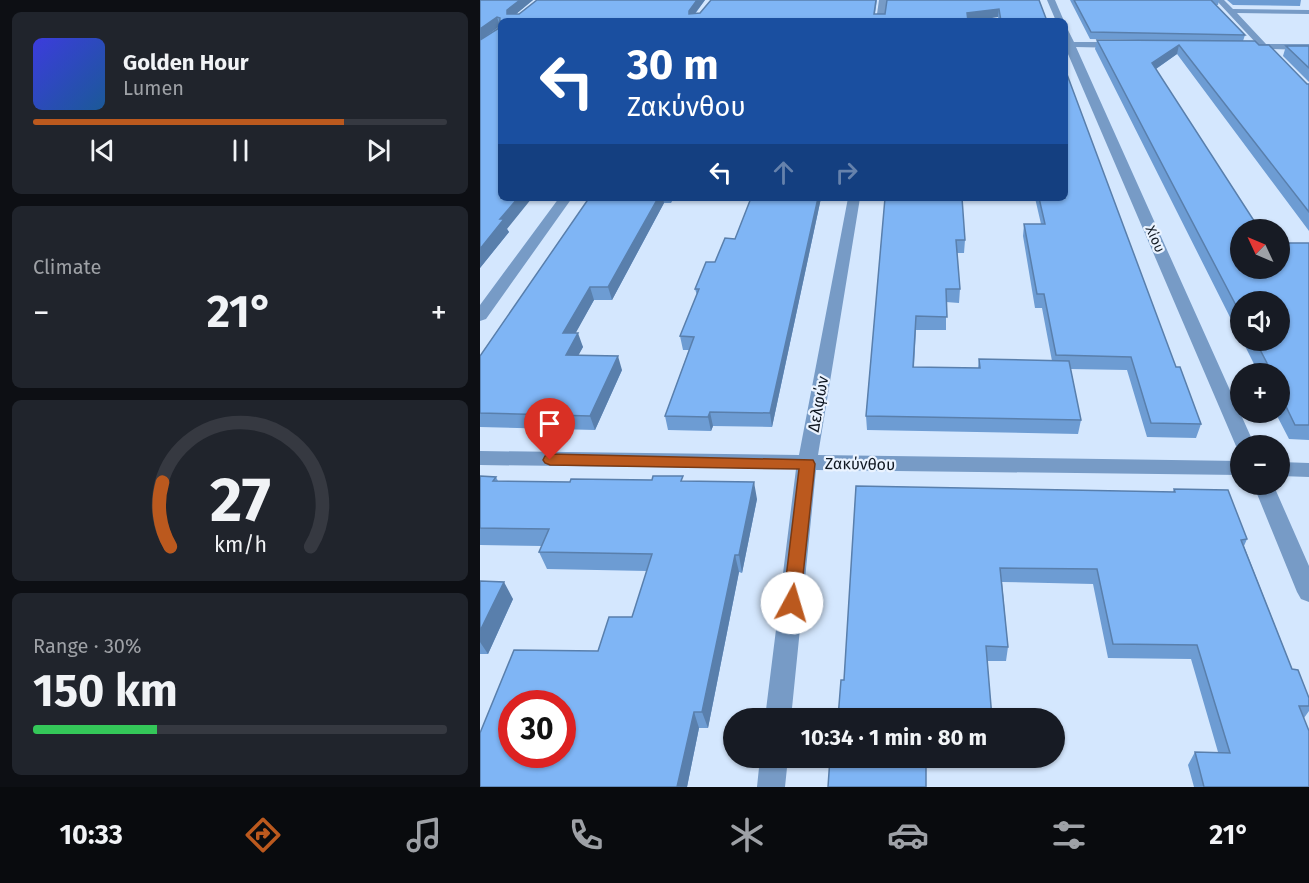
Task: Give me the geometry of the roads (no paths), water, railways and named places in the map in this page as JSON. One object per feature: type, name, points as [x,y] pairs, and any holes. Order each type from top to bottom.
[{"type":"street","points":[[880,18],[883,0]]},
{"type":"street","points":[[1051,0],[1059,18]]},
{"type":"street","points":[[1220,0],[1268,50]]},
{"type":"street","points":[[1231,11],[1309,12]]},
{"type":"street","points":[[1068,40],[1127,45]]},
{"type":"street","name":"Χίου","points":[[1068,42],[1241,435]]},
{"type":"street","points":[[1241,46],[1268,50],[1309,46]]},
{"type":"street","points":[[480,316],[564,201]]},
{"type":"street","name":"Δελφών","points":[[779,708],[807,464],[853,201]]},
{"type":"street","name":"Ζακύνθου","points":[[480,458],[1230,468]]},
{"type":"street","points":[[1290,469],[1309,470]]},
{"type":"street","points":[[1268,495],[1309,592]]},
{"type":"street","points":[[771,787],[773,768]]}]
